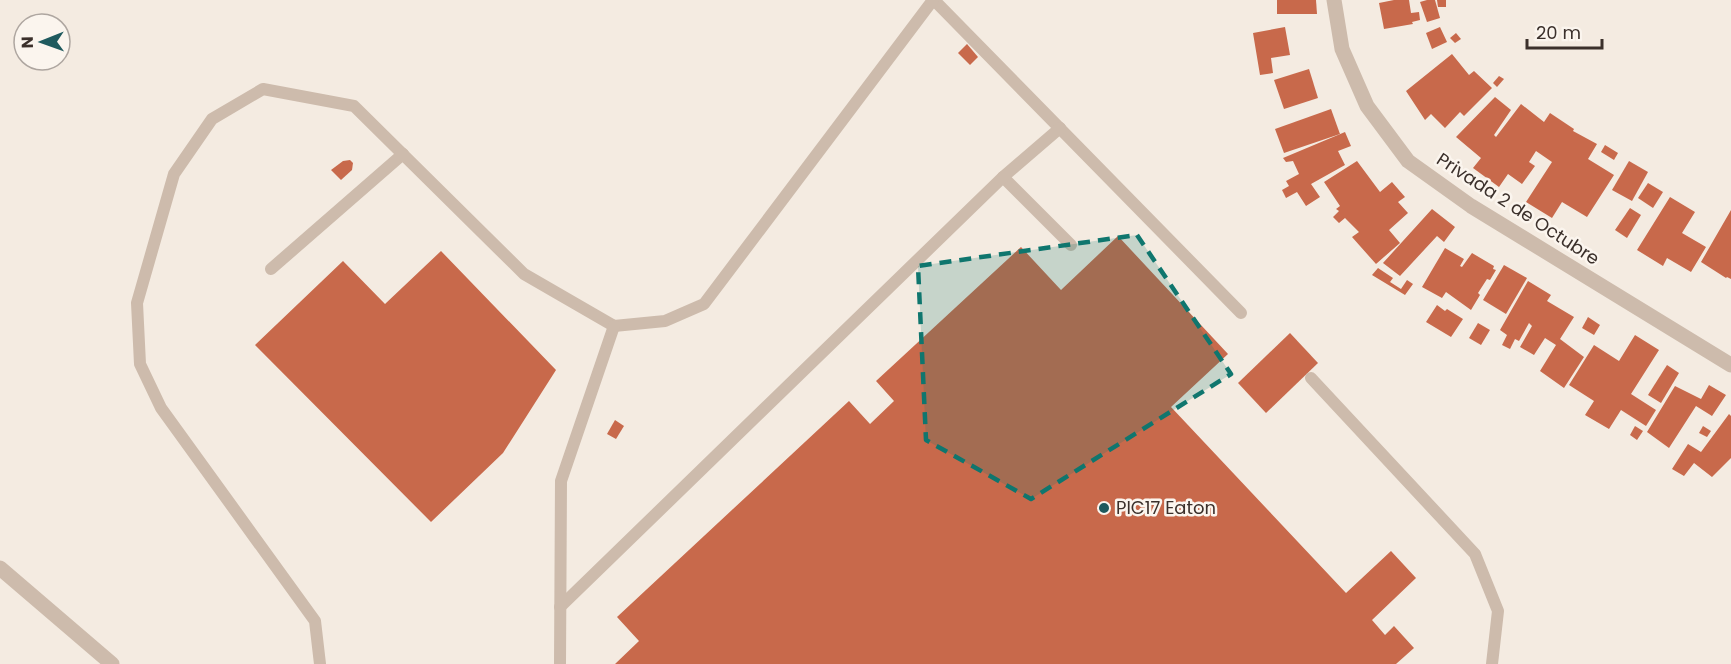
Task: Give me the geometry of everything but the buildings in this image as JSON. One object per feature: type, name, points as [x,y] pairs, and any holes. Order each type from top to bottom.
[{"type":"street","name":"Privada 2 de Octubre","points":[[1334,0],[1342,49],[1367,106],[1408,161],[1471,206],[1731,365]]},
{"type":"street","points":[[0,568],[112,664]]},
{"type":"lane","points":[[320,664],[315,621],[161,408],[140,364],[137,303],[174,174],[212,119],[263,89],[354,106],[524,274],[614,326],[665,321],[704,304],[934,0],[1241,313]]},
{"type":"lane","points":[[560,607],[1003,177],[1060,128]]},
{"type":"lane","points":[[271,269],[403,154]]},
{"type":"lane","points":[[1003,177],[1071,245]]},
{"type":"lane","points":[[560,664],[561,481],[614,326]]},
{"type":"lane","points":[[1311,378],[1475,554],[1498,611],[1492,664]]},
{"type":"highlighted area","points":[[1137,235],[1231,374],[1031,499],[926,440],[918,266]]},
{"type":"place","name":"PIC17 Eaton","points":[[1104,508]]}]
